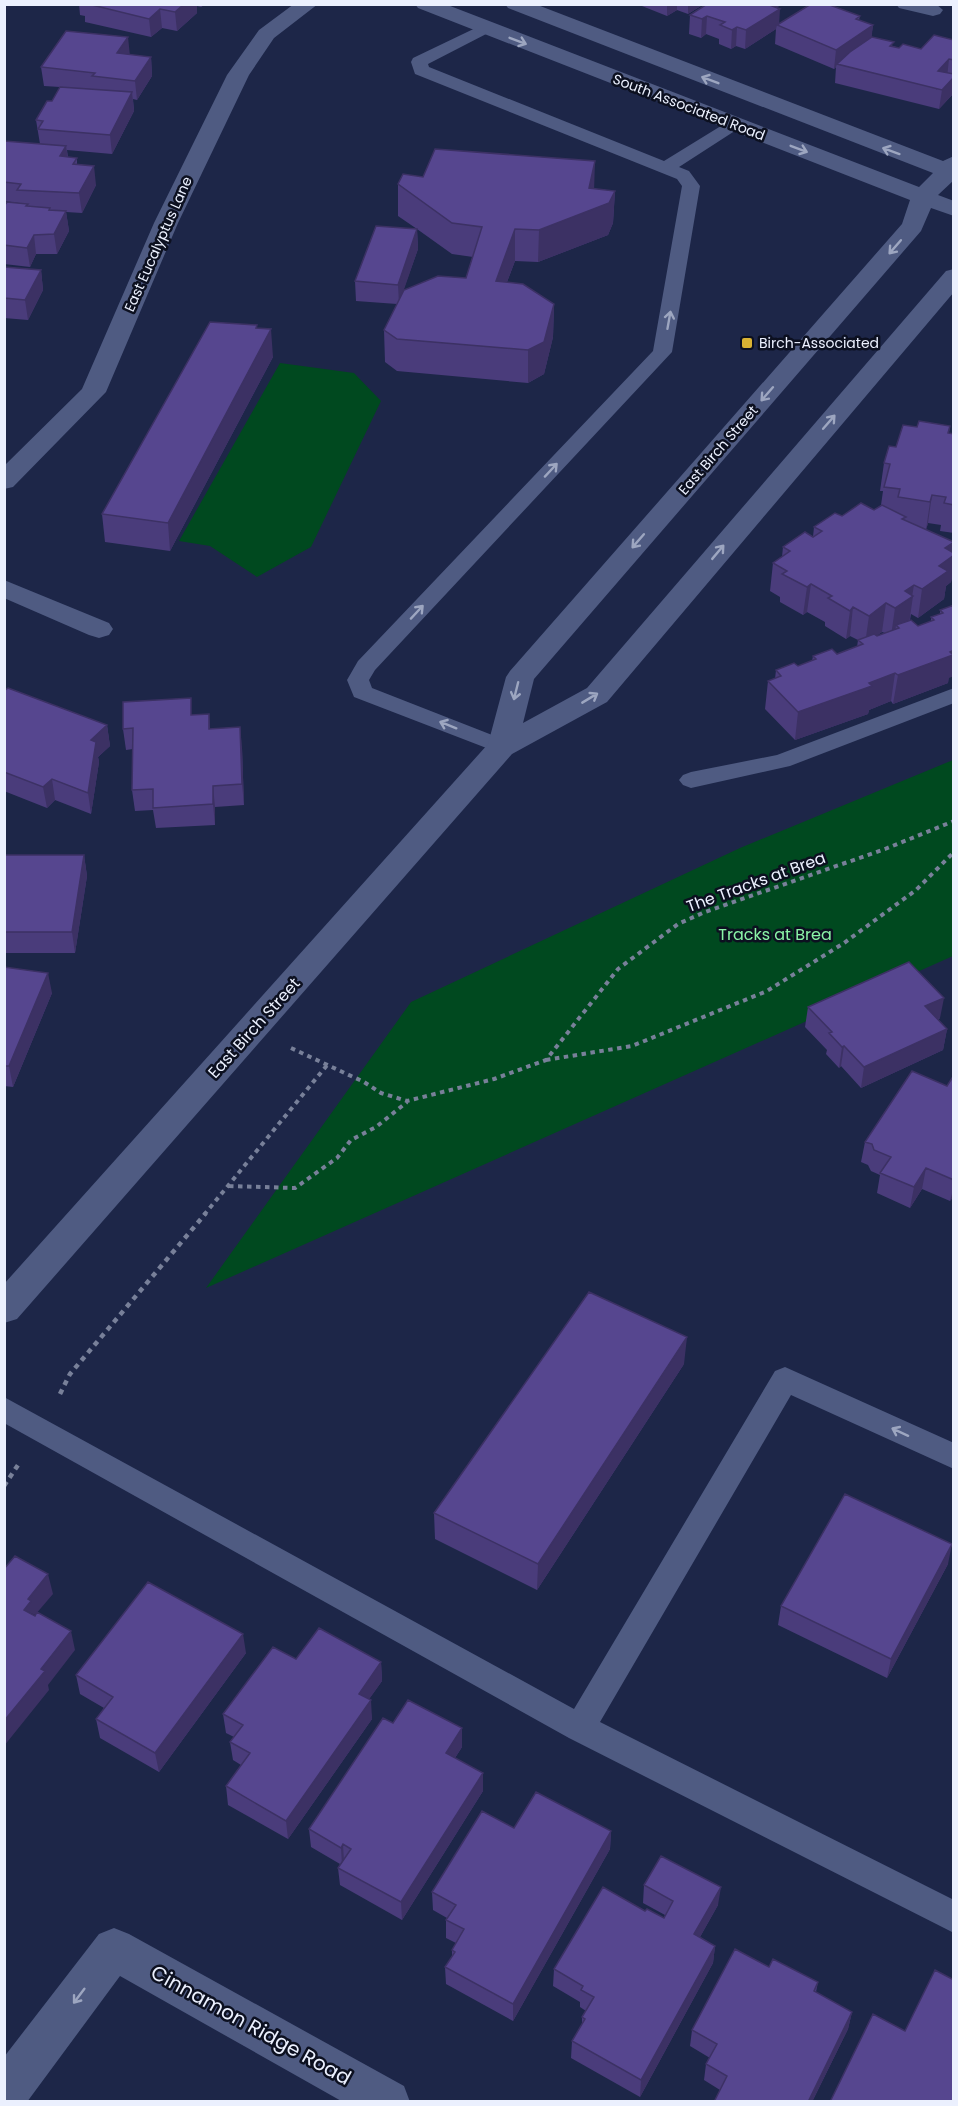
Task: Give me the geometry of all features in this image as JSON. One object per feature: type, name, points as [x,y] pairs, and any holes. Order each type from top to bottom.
[{"type":"street","name":"East Eucalyptus Lane","points":[[4,481],[93,392],[166,223],[238,75],[266,34],[308,4]]},
{"type":"street","name":"South Associated Road","points":[[425,4],[954,209]]},
{"type":"street","name":"South Associated Road","points":[[515,4],[951,169]]},
{"type":"street","points":[[906,4],[933,10]]},
{"type":"street","name":"East Birch Street","points":[[502,747],[520,677],[913,226],[923,197],[951,169]]},
{"type":"street","name":"East Birch Street","points":[[4,1309],[502,747],[597,695],[954,276]]},
{"type":"street","points":[[4,588],[99,629]]},
{"type":"street","name":"Cinnamon Ridge Road","points":[[4,2095],[114,1949],[388,2102]]},
{"type":"lane","points":[[486,28],[419,62],[422,70],[683,175],[691,186],[662,352],[366,666],[358,680],[362,692],[502,747]]},
{"type":"lane","points":[[666,168],[735,125]]},
{"type":"lane","points":[[691,780],[782,761],[954,695]]},
{"type":"lane","points":[[580,1728],[785,1379],[954,1456]]},
{"type":"lane","points":[[4,1409],[580,1728],[954,1917]]},
{"type":"path","name":"The Tracks at Brea","points":[[546,1060],[618,969],[678,924],[705,912],[885,849],[954,821]]},
{"type":"path","points":[[229,1186],[295,1188],[337,1158],[351,1140],[376,1127],[407,1101],[494,1079],[546,1060],[632,1046],[767,991],[844,943],[916,890],[954,852]]},
{"type":"path","points":[[4,1486],[41,1429],[70,1374],[229,1186],[328,1064],[381,1093],[407,1101]]},
{"type":"green space","points":[[280,363],[354,373],[381,401],[311,547],[257,577],[210,546],[179,541]]},
{"type":"green space","name":"Tracks at Brea","points":[[953,760],[953,956],[206,1288],[411,1002],[740,848]]},
{"type":"building","points":[[88,4],[184,4],[175,12],[160,9],[149,19]]},
{"type":"building","points":[[707,4],[767,4],[780,9],[746,30],[737,27],[732,30],[720,25],[725,22],[707,16],[702,19],[690,15]]},
{"type":"building","points":[[811,4],[827,4],[860,16],[856,19],[873,25],[836,50],[777,25]]},
{"type":"building","points":[[66,31],[128,37],[117,53],[151,57],[135,81],[92,76],[95,73],[41,67]]},
{"type":"building","points":[[934,35],[954,40],[954,60],[949,59],[938,71],[954,74],[954,77],[942,90],[837,64],[872,37],[894,42],[890,46],[899,48],[903,44],[921,49]]},
{"type":"building","points":[[60,87],[132,92],[110,135],[38,129],[43,121],[36,120],[47,101],[52,101]]},
{"type":"building","points":[[4,141],[66,146],[60,156],[77,158],[73,164],[94,166],[79,193],[17,190],[21,184],[4,182]]},
{"type":"building","points":[[435,149],[595,161],[589,188],[615,191],[609,203],[539,230],[515,229],[496,281],[523,284],[554,304],[544,342],[528,350],[397,339],[384,330],[404,290],[438,276],[466,278],[482,227],[452,223],[398,184],[403,174],[423,177]]},
{"type":"building","points":[[7,202],[66,211],[54,234],[34,235],[27,248],[4,245],[4,206]]},
{"type":"building","points":[[376,226],[417,229],[398,285],[355,281]]},
{"type":"building","points":[[4,267],[41,270],[25,300],[4,298]]},
{"type":"building","points":[[210,322],[257,325],[256,328],[271,329],[168,523],[102,514]]},
{"type":"building","points":[[919,421],[950,426],[948,433],[954,434],[954,505],[944,503],[946,497],[932,495],[930,502],[898,497],[900,489],[884,487],[890,464],[884,463],[889,446],[896,447],[903,425],[917,427]]},
{"type":"building","points":[[861,503],[874,510],[882,505],[906,517],[902,519],[954,542],[945,548],[954,555],[939,566],[948,571],[922,589],[914,585],[905,591],[913,596],[895,608],[886,603],[869,616],[853,607],[850,611],[828,598],[832,596],[811,584],[807,587],[782,574],[787,571],[773,563],[790,551],[783,547],[805,532],[813,537],[822,531],[814,527],[835,513],[842,516]]},
{"type":"building","points":[[954,605],[954,650],[950,652],[953,655],[898,675],[895,673],[869,683],[872,686],[798,712],[768,681],[781,676],[776,670],[794,663],[798,666],[816,659],[813,656],[832,649],[837,654],[863,644],[858,640],[899,628],[896,625],[911,620],[918,626],[934,620],[931,617],[943,613],[940,610]]},
{"type":"building","points":[[8,688],[107,725],[91,740],[96,742],[88,793],[52,779],[43,787],[4,772],[4,691]]},
{"type":"building","points":[[191,698],[191,715],[209,714],[209,729],[240,727],[242,784],[213,786],[213,804],[153,808],[153,789],[132,790],[133,728],[123,729],[123,702]]},
{"type":"building","points":[[4,855],[84,855],[72,932],[4,932]]},
{"type":"building","points":[[909,962],[944,998],[925,1006],[947,1029],[864,1067],[844,1046],[842,1047],[829,1033],[832,1032],[808,1007]]},
{"type":"building","points":[[4,967],[48,973],[9,1066],[4,1066]]},
{"type":"building","points":[[912,1071],[947,1086],[954,1075],[954,1180],[926,1168],[914,1187],[880,1173],[891,1157],[874,1150],[872,1144],[865,1142]]},
{"type":"building","points":[[589,1292],[687,1337],[538,1564],[434,1513]]},
{"type":"building","points":[[845,1494],[952,1544],[891,1659],[781,1606]]},
{"type":"building","points":[[15,1556],[48,1574],[28,1599],[31,1601],[24,1610],[35,1616],[37,1612],[71,1631],[41,1669],[45,1671],[4,1721],[4,1569]]},
{"type":"building","points":[[148,1582],[243,1634],[155,1753],[96,1719],[113,1697],[76,1675]]},
{"type":"building","points":[[319,1628],[381,1662],[359,1694],[371,1700],[286,1821],[226,1786],[250,1753],[230,1742],[243,1725],[223,1714],[273,1647],[296,1659]]},
{"type":"building","points":[[408,1700],[462,1728],[446,1753],[483,1773],[401,1902],[338,1868],[351,1849],[343,1844],[341,1848],[309,1829],[383,1718],[393,1723]]},
{"type":"building","points":[[536,1792],[611,1831],[513,2004],[445,1967],[455,1952],[452,1950],[464,1929],[446,1920],[456,1905],[432,1892],[482,1811],[514,1828]]},
{"type":"building","points":[[661,1856],[721,1887],[694,1934],[715,1946],[641,2080],[572,2041],[594,1997],[581,1990],[583,1986],[554,1969],[603,1887],[645,1911],[647,1909],[664,1918],[673,1901],[644,1885]]},
{"type":"building","points":[[735,1949],[769,1967],[773,1959],[818,1982],[814,1991],[852,2012],[808,2102],[714,2102],[727,2076],[706,2064],[717,2044],[692,2030]]},
{"type":"building","points":[[935,1970],[954,1980],[954,2102],[830,2102],[873,2014],[905,2031]]},
{"type":"place","name":"Birch-Associated","points":[[747,343]]}]
